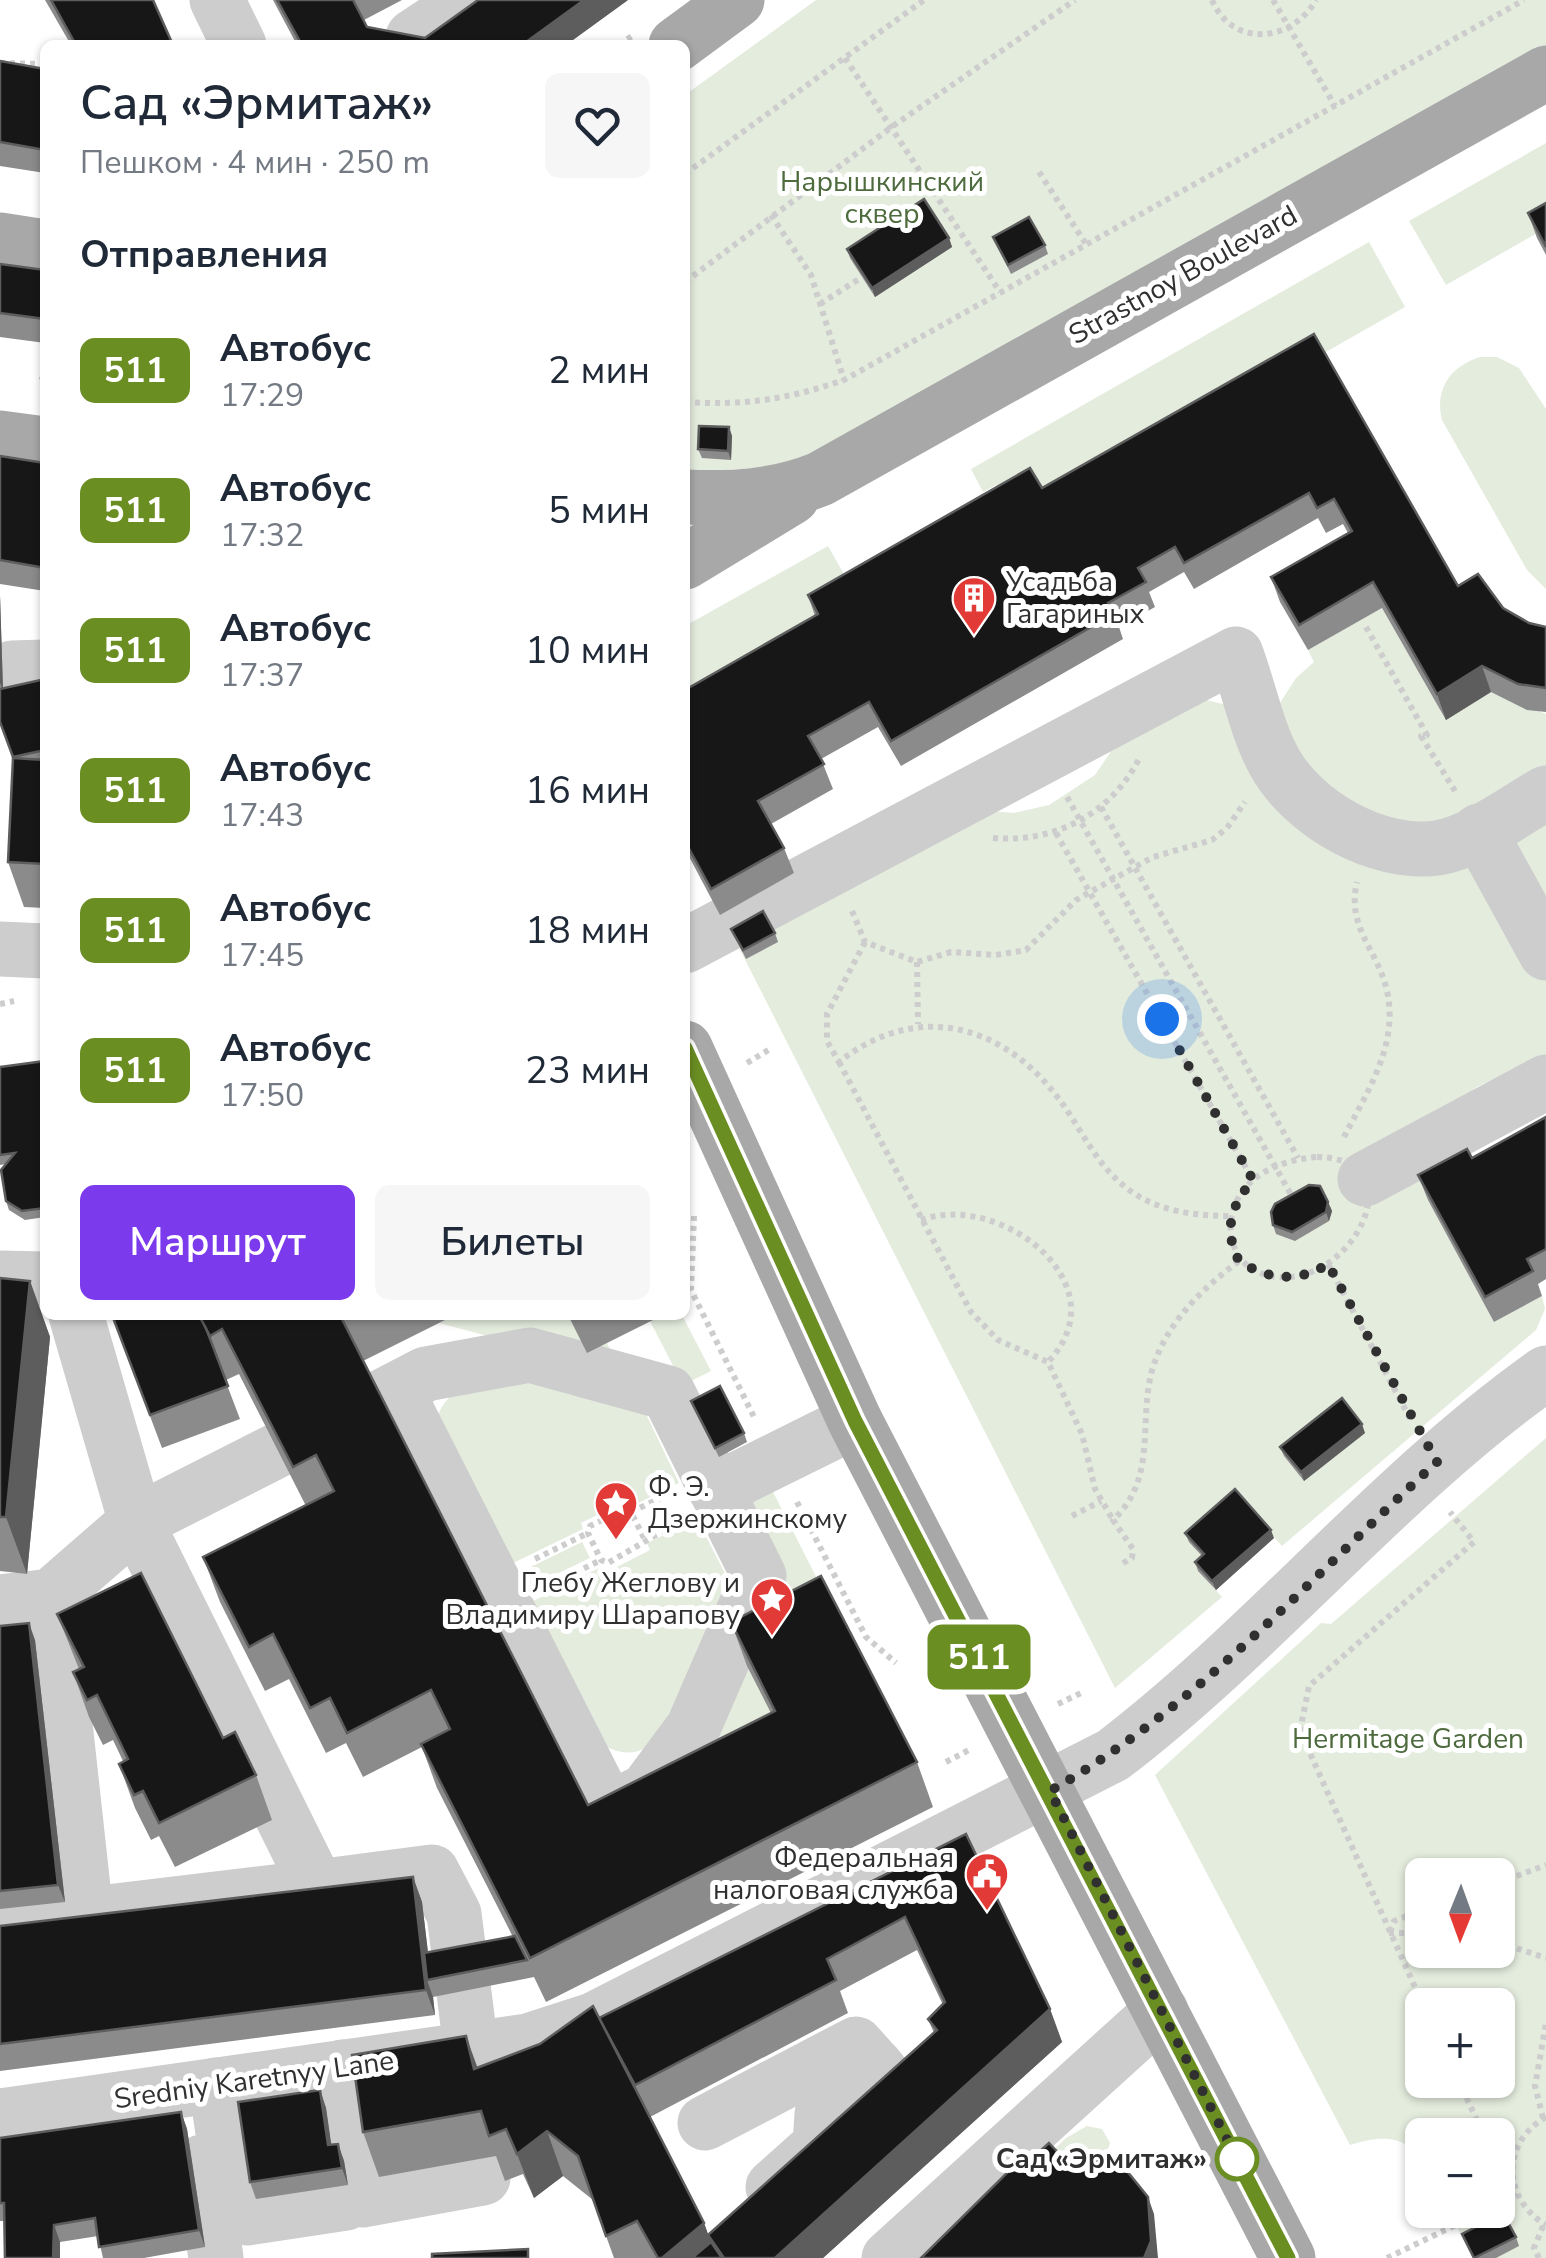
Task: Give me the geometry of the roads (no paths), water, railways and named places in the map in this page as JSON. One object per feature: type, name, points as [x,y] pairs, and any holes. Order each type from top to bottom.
[{"type":"main road","points":[[683,40],[738,0]]},
{"type":"main road","name":"Strastnoy Boulevard","points":[[820,479],[1546,72]]},
{"type":"main road","points":[[0,240],[40,246]]},
{"type":"main road","points":[[0,438],[40,443]]},
{"type":"main road","points":[[690,497],[759,496],[820,479]]},
{"type":"main road","points":[[690,559],[820,479]]},
{"type":"main road","points":[[690,1059],[855,1421],[1050,1791],[1281,2256]]},
{"type":"street","points":[[217,0],[236,40]]},
{"type":"street","points":[[690,943],[1236,654],[1275,763],[1306,800],[1342,827],[1405,847],[1438,848],[1479,831],[1546,793]]},
{"type":"street","points":[[1479,831],[1546,953]]},
{"type":"street","points":[[0,948],[40,951]]},
{"type":"street","points":[[1351,1169],[1546,1082]]},
{"type":"street","points":[[0,1278],[40,1278]]},
{"type":"street","points":[[77,1320],[136,1522],[318,1888]]},
{"type":"street","points":[[530,1356],[668,1394],[716,1490],[758,1576],[692,1728],[648,1790],[599,1815],[499,1593],[386,1395],[426,1374],[530,1356]]},
{"type":"street","name":"Sredniy Karetnyy Lane","points":[[0,2116],[528,2040],[593,2020],[1050,1791],[1114,1755],[1172,1710],[1433,1467],[1546,1373]]},
{"type":"street","points":[[716,1490],[855,1421]]},
{"type":"street","points":[[86,1915],[26,1599],[136,1522],[278,1450]]},
{"type":"street","points":[[0,1925],[432,1872],[462,1884],[454,1914],[471,2048]]},
{"type":"street","points":[[889,2258],[963,2161],[1161,2011]]},
{"type":"street","points":[[705,2123],[856,2044],[892,2083],[822,2114],[820,2145],[737,2220]]},
{"type":"street","points":[[343,2067],[363,2200],[483,2178]]},
{"type":"street","points":[[203,2087],[232,2188],[247,2218],[346,2203]]},
{"type":"street","points":[[203,2087],[216,2258]]},
{"type":"place","name":"Усадьба Гагариных","points":[[974,636]]},
{"type":"place","name":"Ф. Э. Дзержинскому","points":[[616,1541]]},
{"type":"place","name":"Глебу Жеглову и Владимиру Шарапову","points":[[772,1637]]},
{"type":"place","name":"Федеральная налоговая служба","points":[[987,1912]]},
{"type":"place","name":"Сад «Эрмитаж»","points":[[1237,2159]]},
{"type":"park label","name":"Нарышкинский сквер","points":[[882,198]]},
{"type":"park label","name":"Hermitage Garden","points":[[1408,1739]]}]
